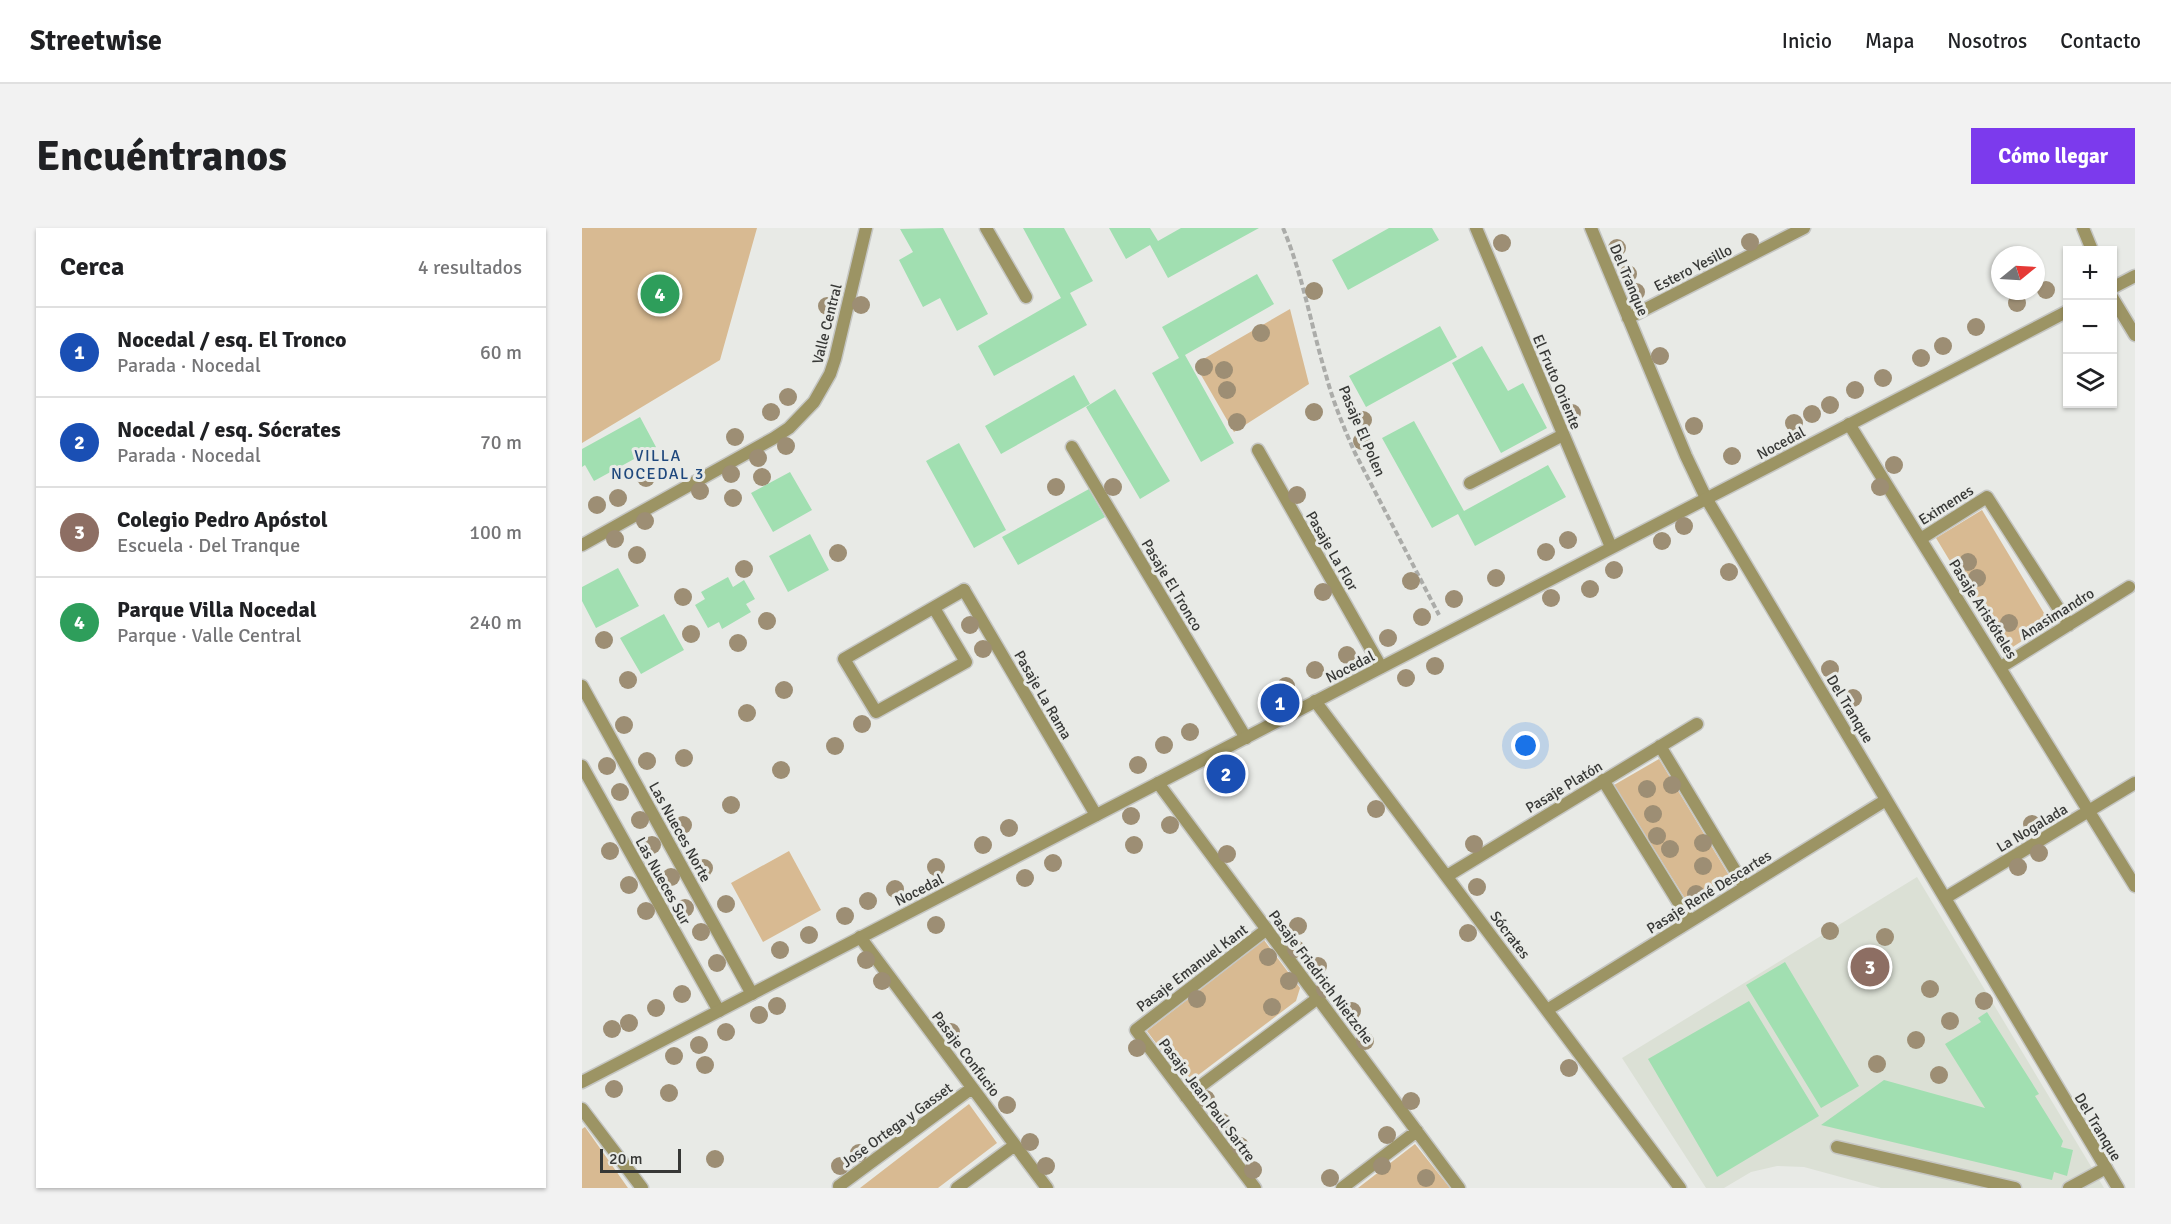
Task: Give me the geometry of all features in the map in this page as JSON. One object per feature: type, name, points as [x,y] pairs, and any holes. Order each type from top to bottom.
[{"type":"street","name":"Valle Central","points":[[582,545],[774,438],[802,416],[823,388],[835,359],[866,228]]},
{"type":"street","points":[[986,228],[1026,297]]},
{"type":"street","name":"El Fruto Oriente","points":[[1476,228],[1611,548]]},
{"type":"street","name":"Del Tranque","points":[[1591,228],[1686,456],[1706,498],[2118,1188]]},
{"type":"street","name":"Estero Yesillo","points":[[1628,318],[1804,228]]},
{"type":"street","points":[[2083,228],[2090,246]]},
{"type":"street","points":[[2117,285],[2135,276]]},
{"type":"street","points":[[2114,300],[2135,335]]},
{"type":"street","name":"Nocedal","points":[[582,1082],[2063,313]]},
{"type":"street","name":"Pasaje Aristóteles","points":[[1849,424],[1922,538],[2135,886]]},
{"type":"street","points":[[1470,483],[1563,435]]},
{"type":"street","name":"Pasaje El Tronco","points":[[1072,447],[1246,738]]},
{"type":"street","name":"Pasaje La Flor","points":[[1258,450],[1381,667]]},
{"type":"street","name":"Eximenes","points":[[1922,538],[1988,497],[2069,625]]},
{"type":"street","name":"Anasimandro","points":[[2001,667],[2129,587]]},
{"type":"street","name":"Pasaje La Rama","points":[[934,608],[964,590],[1096,815]]},
{"type":"street","points":[[934,608],[966,662],[876,712],[844,659],[934,608]]},
{"type":"street","name":"Las Nueces Norte","points":[[582,686],[752,994]]},
{"type":"street","name":"Sócrates","points":[[1315,701],[1680,1188]]},
{"type":"street","name":"Pasaje Platón","points":[[1447,876],[1697,724]]},
{"type":"street","points":[[1660,746],[1745,887]]},
{"type":"street","name":"Las Nueces Sur","points":[[582,766],[719,1011]]},
{"type":"street","points":[[1603,780],[1690,921]]},
{"type":"street","name":"Pasaje Friedrich Nietzche","points":[[1158,783],[1459,1188]]},
{"type":"street","name":"La Nogalada","points":[[1945,898],[2135,783]]},
{"type":"street","name":"Pasaje René Descartes","points":[[1547,1010],[1887,800]]},
{"type":"street","name":"Pasaje Emanuel Kant","points":[[1136,1030],[1267,929]]},
{"type":"street","name":"Pasaje Confucio","points":[[860,938],[1047,1188]]},
{"type":"street","points":[[1186,1097],[1318,998]]},
{"type":"street","name":"Pasaje Jean Paul Sartre","points":[[1136,1030],[1254,1188]]},
{"type":"street","name":"Jose Ortega y Gasset","points":[[840,1187],[972,1088]]},
{"type":"street","points":[[582,1109],[642,1188]]},
{"type":"street","points":[[1342,1188],[1417,1131]]},
{"type":"street","points":[[957,1188],[1015,1145]]},
{"type":"street","points":[[1837,1147],[2015,1188]]},
{"type":"street","points":[[2069,1188],[2106,1168]]},
{"type":"path","name":"Pasaje El Polen","points":[[1283,228],[1297,264],[1325,374],[1344,427],[1355,453],[1448,632]]},
{"type":"shaded area","points":[[582,228],[757,228],[720,360],[582,443]]},
{"type":"shaded area","points":[[1290,309],[1309,384],[1234,432],[1197,368],[1200,361]]},
{"type":"shaded area","points":[[1982,510],[2050,623],[2005,652],[1936,538]]},
{"type":"shaded area","points":[[1659,759],[1733,882],[1691,908],[1614,785]]},
{"type":"shaded area","points":[[789,851],[821,910],[763,942],[731,883]]},
{"type":"shaded area","points":[[1917,877],[2104,1188],[1881,1188],[1804,1167],[1777,1166],[1751,1172],[1724,1188],[1706,1188],[1622,1058]]},
{"type":"shaded area","points":[[1264,940],[1300,988],[1296,1001],[1193,1079],[1182,1078],[1147,1031]]},
{"type":"shaded area","points":[[969,1104],[997,1143],[938,1188],[860,1188]]},
{"type":"shaded area","points":[[585,1127],[628,1188],[582,1188],[582,1129]]},
{"type":"shaded area","points":[[1415,1144],[1450,1188],[1358,1188]]},
{"type":"building","points":[[943,228],[988,314],[957,331],[940,298],[923,307],[899,260],[913,252],[900,229]]},
{"type":"building","points":[[1023,228],[1064,228],[1093,281],[1070,293],[1087,325],[994,376],[978,346],[1061,298]]},
{"type":"building","points":[[1109,228],[1150,228],[1158,241],[1181,228],[1259,228],[1168,278],[1150,245],[1126,259]]},
{"type":"building","points":[[1389,228],[1432,228],[1439,240],[1348,290],[1332,260]]},
{"type":"building","points":[[1257,274],[1274,304],[1185,355],[1234,443],[1201,462],[1152,373],[1179,358],[1162,327]]},
{"type":"building","points":[[1440,326],[1457,357],[1366,407],[1349,376]]},
{"type":"building","points":[[1482,346],[1508,391],[1523,383],[1547,428],[1501,453],[1452,363]]},
{"type":"building","points":[[1074,375],[1090,404],[1001,454],[985,426]]},
{"type":"building","points":[[1115,389],[1170,481],[1140,499],[1086,407]]},
{"type":"building","points":[[640,417],[656,447],[594,481],[585,465],[582,467],[582,449]]},
{"type":"building","points":[[1414,421],[1464,511],[1548,465],[1566,497],[1475,546],[1458,514],[1432,528],[1382,438]]},
{"type":"building","points":[[959,443],[1006,530],[974,548],[926,461]]},
{"type":"building","points":[[790,472],[812,510],[773,532],[751,493]]},
{"type":"building","points":[[1089,489],[1105,517],[1018,565],[1002,537]]},
{"type":"building","points":[[810,534],[829,570],[788,592],[769,556]]},
{"type":"building","points":[[618,568],[639,606],[596,628],[582,601],[582,587]]},
{"type":"building","points":[[728,577],[733,587],[744,580],[755,599],[746,604],[751,612],[722,629],[719,622],[708,628],[695,605],[705,599],[701,592]]},
{"type":"building","points":[[664,614],[684,650],[641,674],[620,638]]},
{"type":"building","points":[[1785,962],[1859,1086],[1821,1108],[1746,985]]},
{"type":"building","points":[[1749,1001],[1819,1116],[1717,1177],[1648,1059]]},
{"type":"building","points":[[1987,1012],[2039,1094],[2035,1096],[2063,1141],[2061,1147],[2073,1150],[2067,1176],[2054,1172],[2052,1180],[1821,1125],[1884,1080],[1985,1108],[1945,1044],[1981,1022],[1978,1018]]},
{"type":"place","name":"Parque Villa Nocedal","points":[[660,294]]},
{"type":"place","name":"Nocedal / esq. El Tronco","points":[[1280,703]]},
{"type":"place","name":"Nocedal / esq. Sócrates","points":[[1226,774]]},
{"type":"place","name":"Colegio Pedro Apóstol","points":[[1870,967]]},
{"type":"district","name":"VILLA NOCEDAL 3","points":[[658,465]]}]
